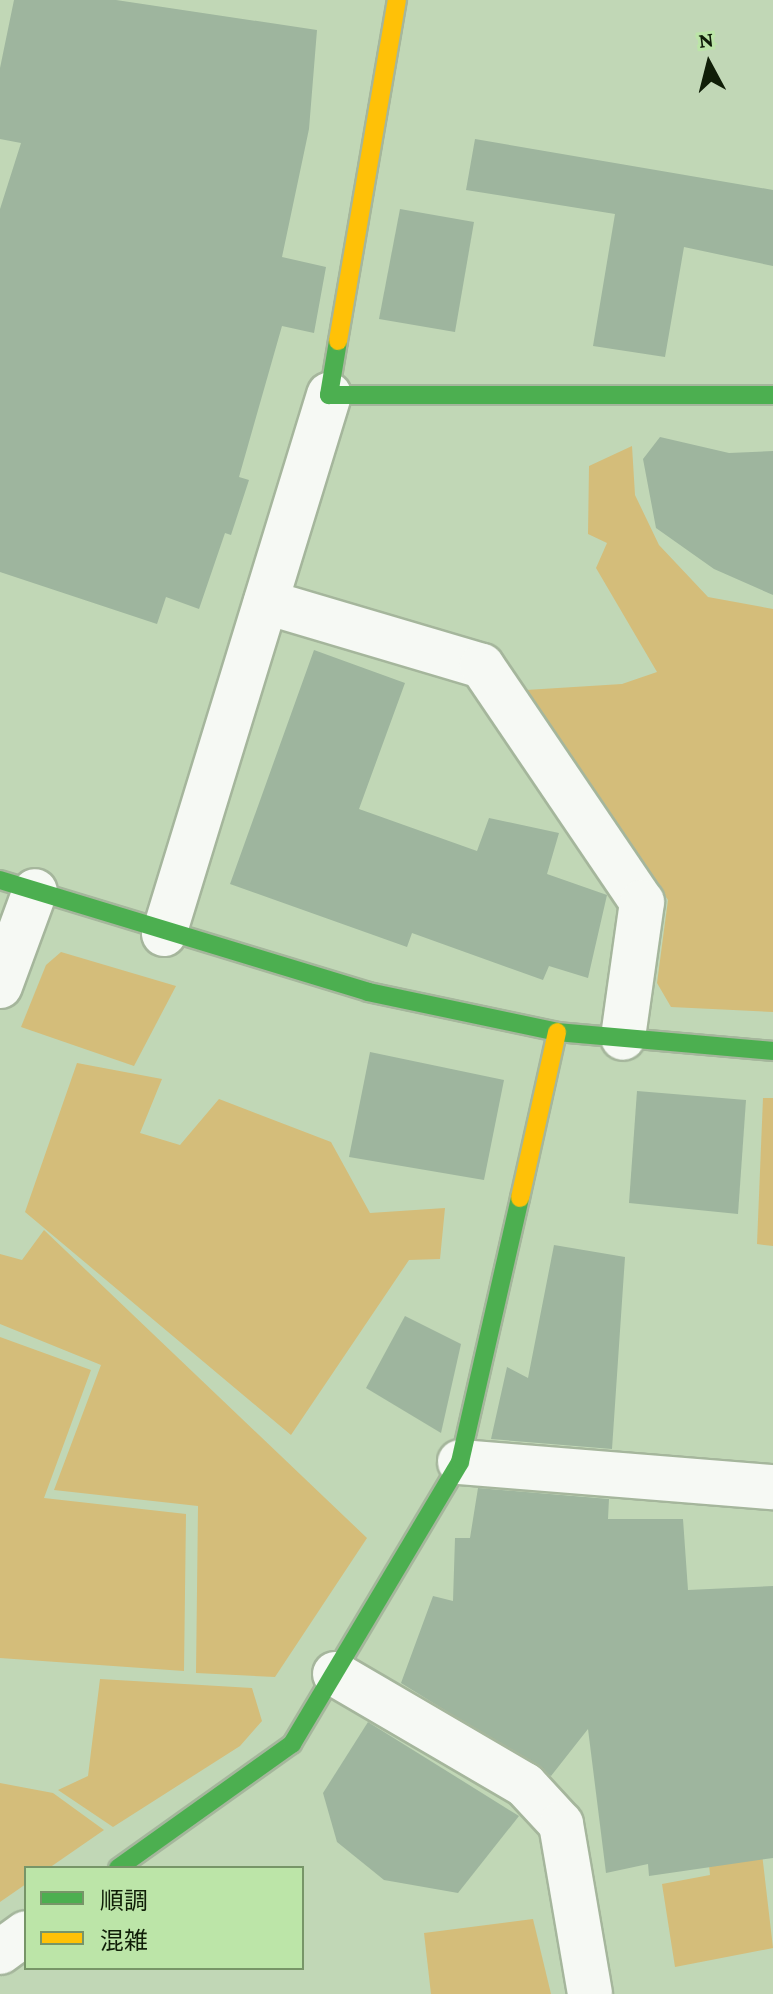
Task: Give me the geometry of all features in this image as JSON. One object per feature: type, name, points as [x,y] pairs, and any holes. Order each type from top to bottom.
[{"type":"street","points":[[164,934],[329,395],[397,0]]},
{"type":"street","points":[[329,395],[773,395]]},
{"type":"street","points":[[266,602],[482,666],[642,902],[623,1038]]},
{"type":"street","points":[[0,986],[18,886],[164,934],[368,992],[557,1032],[773,1051]]},
{"type":"street","points":[[121,1866],[292,1744],[460,1462],[557,1032]]},
{"type":"street","points":[[460,1462],[773,1487]]},
{"type":"street","points":[[335,1674],[525,1785],[561,1824],[590,1994]]},
{"type":"street","points":[[0,1952],[24,1934]]},
{"type":"shaded area","points":[[632,446],[635,495],[659,545],[708,597],[773,609],[773,1012],[671,1007],[657,983],[668,900],[526,690],[622,684],[657,672],[596,568],[607,543],[588,534],[589,466]]},
{"type":"shaded area","points":[[61,952],[176,986],[134,1066],[21,1027],[46,965]]},
{"type":"shaded area","points":[[77,1063],[162,1079],[140,1133],[180,1145],[219,1099],[331,1142],[370,1213],[445,1208],[440,1259],[409,1260],[291,1435],[25,1212]]},
{"type":"shaded area","points":[[763,1098],[773,1098],[773,1246],[757,1244]]},
{"type":"shaded area","points":[[44,1230],[367,1538],[275,1677],[196,1673],[198,1506],[54,1490],[101,1365],[0,1324],[0,1254],[22,1260]]},
{"type":"shaded area","points":[[0,1337],[91,1370],[44,1498],[186,1514],[184,1671],[0,1658]]},
{"type":"shaded area","points":[[100,1679],[252,1688],[262,1721],[240,1746],[113,1827],[58,1790],[88,1776]]},
{"type":"shaded area","points":[[0,1783],[53,1793],[104,1830],[52,1866],[24,1866],[24,1885],[0,1902]]},
{"type":"shaded area","points":[[761,1845],[773,1948],[675,1967],[662,1884],[710,1875],[708,1854]]},
{"type":"shaded area","points":[[533,1919],[551,1994],[431,1994],[424,1933]]},
{"type":"building","points":[[14,0],[116,0],[317,30],[309,129],[282,257],[326,267],[314,333],[282,326],[239,477],[249,480],[231,535],[225,533],[199,609],[166,597],[157,624],[0,572],[0,209],[21,143],[0,139],[0,68]]},
{"type":"building","points":[[475,139],[773,190],[773,266],[684,247],[665,357],[593,346],[615,214],[466,190]]},
{"type":"building","points":[[400,209],[474,222],[455,332],[379,319]]},
{"type":"building","points":[[660,437],[729,453],[773,451],[773,595],[714,569],[656,528],[643,459]]},
{"type":"building","points":[[314,650],[405,683],[359,809],[477,851],[489,818],[559,833],[547,874],[607,895],[588,978],[549,966],[543,980],[412,933],[407,947],[230,884]]},
{"type":"building","points":[[370,1052],[504,1080],[484,1180],[349,1157]]},
{"type":"building","points":[[637,1091],[746,1100],[738,1214],[629,1203]]},
{"type":"building","points":[[554,1245],[625,1257],[612,1449],[491,1439],[507,1367],[528,1378]]},
{"type":"building","points":[[405,1316],[461,1344],[441,1433],[366,1388]]},
{"type":"building","points":[[478,1488],[609,1499],[608,1519],[683,1519],[688,1590],[773,1586],[773,1858],[649,1876],[648,1864],[606,1873],[588,1729],[551,1776],[401,1683],[433,1596],[453,1601],[455,1538],[470,1538]]},
{"type":"building","points":[[368,1722],[519,1816],[458,1893],[384,1880],[337,1842],[323,1793]]},
{"type":"traffic: fast","points":[[338,341],[329,395],[773,395]]},
{"type":"traffic: fast","points":[[0,880],[368,992],[557,1032],[773,1051]]},
{"type":"traffic: fast","points":[[121,1866],[292,1744],[460,1462],[520,1198]]},
{"type":"traffic: slow","points":[[338,341],[397,0]]},
{"type":"traffic: slow","points":[[520,1198],[557,1032]]}]
